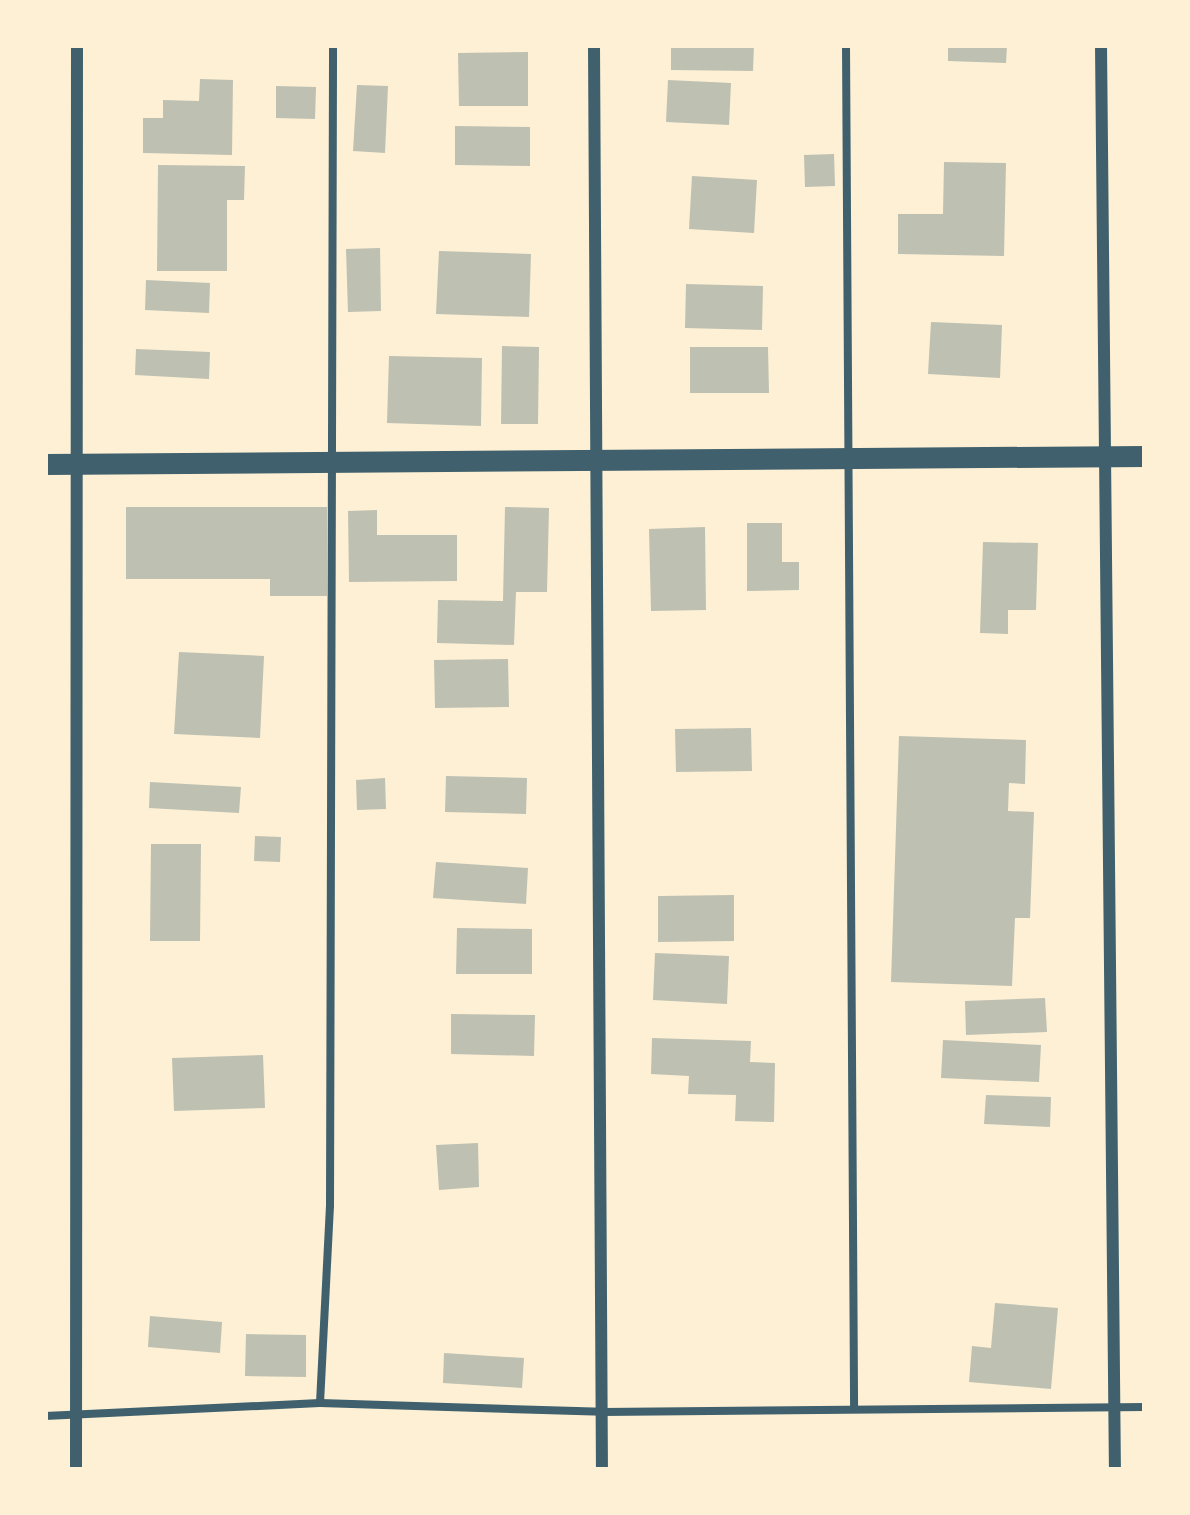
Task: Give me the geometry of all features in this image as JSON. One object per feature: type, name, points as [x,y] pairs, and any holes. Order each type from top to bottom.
[{"type":"street","points":[[76,1470],[77,45]]},
{"type":"street","points":[[594,45],[602,1470]]},
{"type":"street","points":[[1101,45],[1115,1470]]},
{"type":"street","points":[[45,464],[597,454],[1145,456]]},
{"type":"lane","points":[[320,1402],[330,1206],[333,45]]},
{"type":"lane","points":[[846,45],[854,1407]]},
{"type":"lane","points":[[45,1416],[320,1402],[602,1412],[1145,1407]]},
{"type":"building","points":[[671,45],[754,45],[753,71],[671,70]]},
{"type":"building","points":[[948,45],[1007,45],[1006,63],[948,61]]},
{"type":"building","points":[[528,52],[528,106],[459,106],[458,53]]},
{"type":"building","points":[[200,79],[233,80],[232,155],[143,153],[143,118],[163,118],[163,100],[199,101]]},
{"type":"building","points":[[668,80],[731,83],[729,125],[666,122]]},
{"type":"building","points":[[357,85],[388,86],[385,153],[353,151]]},
{"type":"building","points":[[276,86],[316,87],[315,119],[276,118]]},
{"type":"building","points":[[455,126],[530,127],[530,166],[455,165]]},
{"type":"building","points":[[834,154],[835,186],[805,187],[804,155]]},
{"type":"building","points":[[944,162],[1006,163],[1004,256],[898,254],[898,214],[943,214]]},
{"type":"building","points":[[158,165],[245,166],[244,200],[227,200],[227,271],[157,271]]},
{"type":"building","points":[[692,176],[757,180],[754,233],[689,229]]},
{"type":"building","points":[[380,248],[381,311],[348,312],[346,249]]},
{"type":"building","points":[[439,251],[531,254],[529,317],[436,314]]},
{"type":"building","points":[[146,280],[210,283],[209,313],[145,310]]},
{"type":"building","points":[[686,284],[763,286],[762,330],[685,328]]},
{"type":"building","points":[[931,322],[1002,325],[1000,378],[928,374]]},
{"type":"building","points":[[502,346],[539,347],[538,424],[501,424]]},
{"type":"building","points":[[690,347],[768,347],[769,393],[690,393]]},
{"type":"building","points":[[136,349],[210,352],[209,379],[135,375]]},
{"type":"building","points":[[389,356],[482,358],[481,426],[387,423]]},
{"type":"building","points":[[126,507],[327,507],[327,596],[270,596],[270,579],[126,579]]},
{"type":"building","points":[[505,507],[549,508],[547,592],[516,592],[514,645],[437,643],[438,600],[503,601]]},
{"type":"building","points":[[377,510],[377,535],[457,535],[457,581],[349,582],[348,511]]},
{"type":"building","points":[[747,523],[782,523],[782,562],[799,562],[799,590],[747,591]]},
{"type":"building","points":[[705,527],[706,610],[651,611],[649,529]]},
{"type":"building","points":[[983,542],[1038,543],[1036,610],[1008,610],[1008,634],[980,633]]},
{"type":"building","points":[[179,652],[264,656],[260,738],[174,734]]},
{"type":"building","points":[[508,659],[509,707],[435,708],[434,660]]},
{"type":"building","points":[[751,728],[752,771],[676,772],[675,729]]},
{"type":"building","points":[[899,736],[1026,740],[1025,784],[1009,783],[1008,811],[1034,812],[1030,918],[1015,918],[1012,986],[891,982]]},
{"type":"building","points":[[446,776],[527,778],[526,814],[445,812]]},
{"type":"building","points":[[385,778],[386,809],[357,810],[356,780]]},
{"type":"building","points":[[150,782],[241,787],[239,813],[149,808]]},
{"type":"building","points":[[255,836],[281,837],[280,862],[254,861]]},
{"type":"building","points":[[151,844],[201,844],[200,941],[150,941]]},
{"type":"building","points":[[436,862],[528,868],[526,904],[433,898]]},
{"type":"building","points":[[734,895],[734,941],[658,942],[658,896]]},
{"type":"building","points":[[457,928],[532,929],[532,974],[456,974]]},
{"type":"building","points":[[655,953],[729,956],[727,1004],[653,1000]]},
{"type":"building","points":[[1045,998],[1047,1032],[966,1035],[965,1001]]},
{"type":"building","points":[[451,1014],[535,1015],[534,1056],[451,1054]]},
{"type":"building","points":[[652,1038],[751,1041],[750,1062],[775,1063],[774,1122],[735,1121],[736,1095],[688,1094],[689,1076],[651,1074]]},
{"type":"building","points":[[943,1040],[1041,1045],[1039,1082],[941,1078]]},
{"type":"building","points":[[263,1055],[265,1108],[174,1111],[172,1058]]},
{"type":"building","points":[[986,1095],[1051,1097],[1050,1127],[984,1124]]},
{"type":"building","points":[[478,1143],[479,1187],[439,1190],[436,1145]]},
{"type":"building","points":[[995,1303],[1058,1308],[1051,1389],[969,1382],[972,1346],[991,1348]]},
{"type":"building","points":[[150,1316],[222,1322],[220,1353],[148,1347]]},
{"type":"building","points":[[246,1334],[306,1335],[306,1377],[245,1376]]},
{"type":"building","points":[[444,1353],[524,1358],[522,1388],[443,1383]]}]
